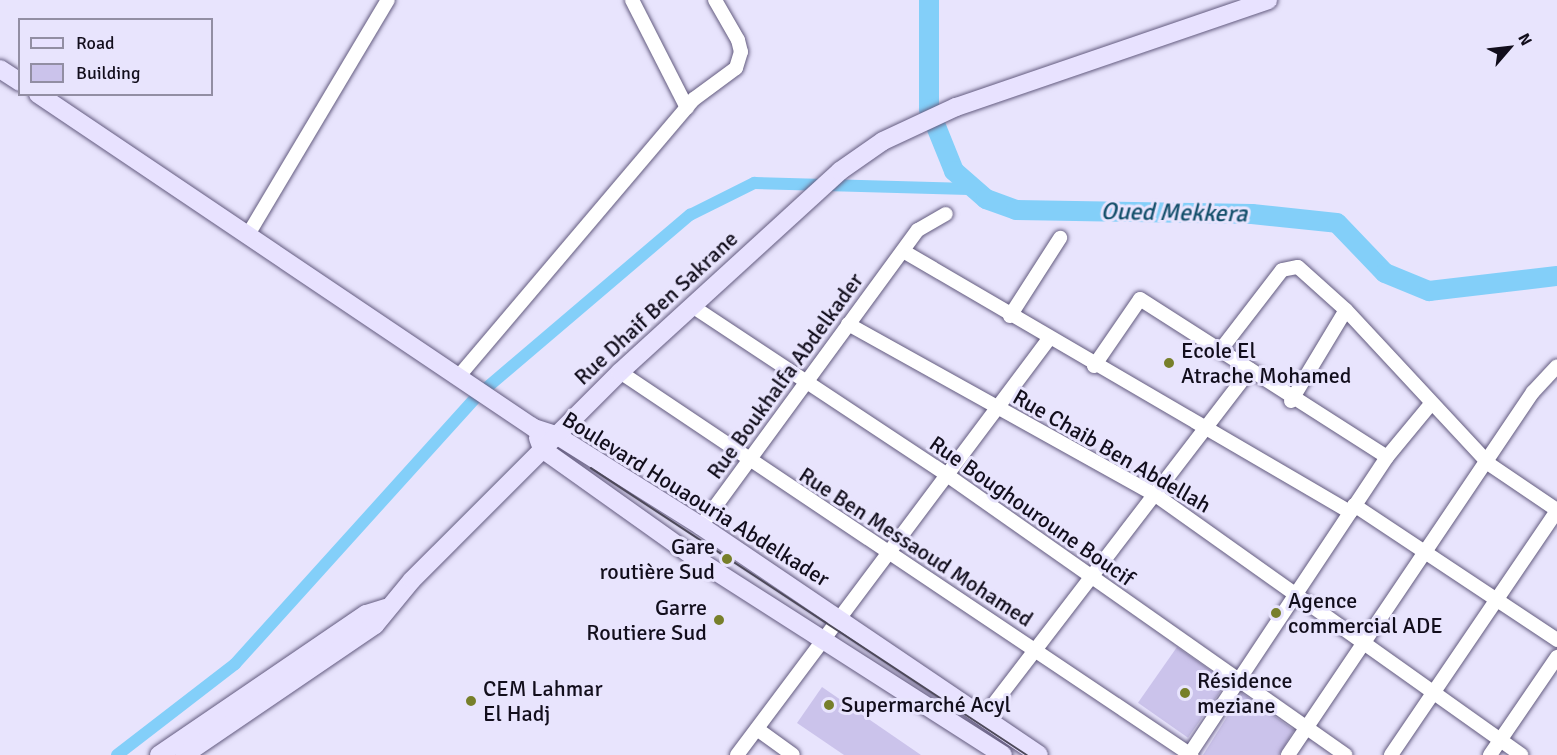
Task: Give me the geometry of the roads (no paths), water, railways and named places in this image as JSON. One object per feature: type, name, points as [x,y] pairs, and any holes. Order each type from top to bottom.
[{"type":"main road","name":"Rue Dhaif Ben Sakrane","points":[[183,755],[375,625],[386,608],[620,372],[840,171],[909,127],[956,107],[1268,0]]},
{"type":"main road","points":[[0,69],[18,81]]},
{"type":"main road","points":[[41,96],[249,233],[534,428]]},
{"type":"main road","name":"Boulevard Houaouria Abdelkader","points":[[534,428],[556,435],[701,526],[1039,755]]},
{"type":"main road","name":"Boulevard Houaouria Abdelkader","points":[[534,428],[542,449],[698,560],[1003,755]]},
{"type":"main road","points":[[159,755],[366,614],[386,608]]},
{"type":"street","points":[[249,233],[388,0]]},
{"type":"street","points":[[632,0],[687,108]]},
{"type":"street","points":[[465,380],[687,108],[740,62],[738,40],[715,0]]},
{"type":"street","name":"Rue Boukhalfa Abdelkader","points":[[701,526],[747,460],[903,251],[926,222],[946,214]]},
{"type":"street","points":[[1010,316],[1060,238]]},
{"type":"street","points":[[903,251],[1048,340],[1352,508],[1497,597],[1557,640]]},
{"type":"street","points":[[1222,348],[1290,265],[1310,275],[1346,310],[1430,405],[1489,464],[1557,510],[1391,755]]},
{"type":"street","points":[[1094,366],[1140,299],[1222,348],[1291,401],[1387,457]]},
{"type":"street","name":"Rue Boughouroune Boucif","points":[[692,306],[804,383],[947,476],[1346,755]]},
{"type":"street","points":[[1291,401],[1346,310]]},
{"type":"street","name":"Rue Chaib Ben Abdellah","points":[[848,324],[1157,496],[1296,591],[1363,646],[1433,692],[1521,755]]},
{"type":"street","points":[[737,755],[1048,340]]},
{"type":"street","points":[[1288,755],[1363,646],[1424,551],[1489,464],[1533,392],[1557,366]]},
{"type":"street","points":[[983,718],[1157,496],[1250,370]]},
{"type":"street","name":"Rue Ben Messaoud Mohamed","points":[[620,372],[747,460],[1190,755]]},
{"type":"street","points":[[1190,755],[1236,680],[1352,508],[1387,457],[1430,405]]},
{"type":"street","points":[[1490,755],[1557,657]]},
{"type":"street","points":[[757,729],[793,755]]},
{"type":"waterway","name":"Oued Mekkera","points":[[929,0],[929,109],[954,171],[986,199],[1016,210],[1252,214],[1337,223],[1385,273],[1429,291],[1557,276]]},
{"type":"waterway","points":[[117,755],[235,664],[477,396],[690,215],[754,183],[969,189]]},
{"type":"tram line","points":[[591,468],[1027,755]]},
{"type":"place","name":"Ecole El Atrache Mohamed","points":[[1169,363]]},
{"type":"place","name":"Gare routière Sud","points":[[727,559]]},
{"type":"place","name":"Agence commercial ADE","points":[[1276,613]]},
{"type":"place","name":"Garre Routiere Sud","points":[[719,620]]},
{"type":"place","name":"Résidence meziane","points":[[1185,693]]},
{"type":"place","name":"CEM Lahmar El Hadj","points":[[471,701]]},
{"type":"place","name":"Supermarché Acyl","points":[[829,705]]}]
